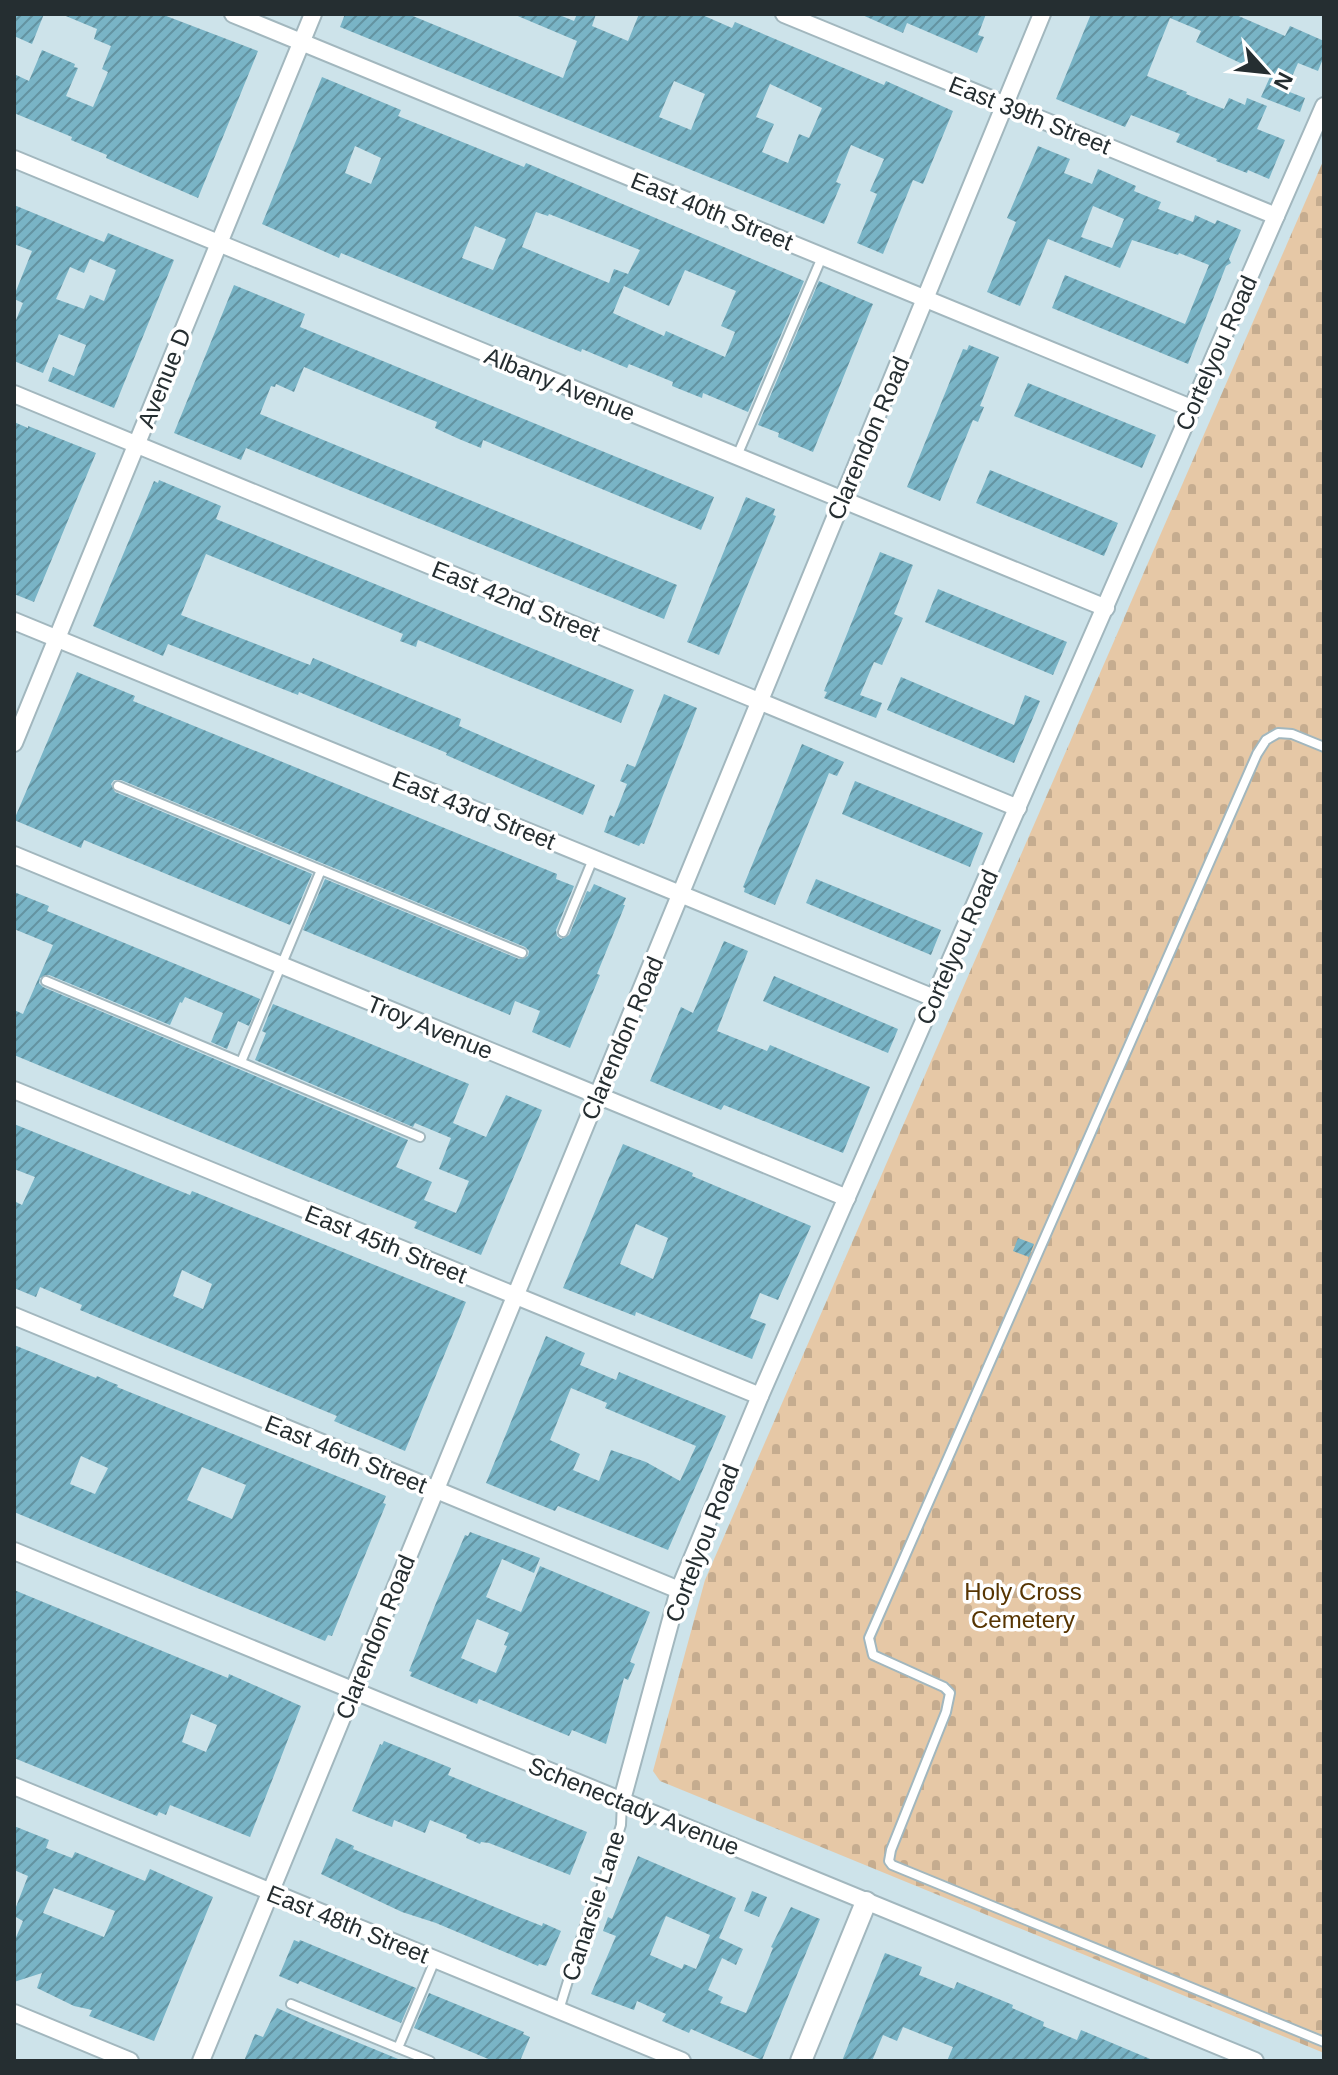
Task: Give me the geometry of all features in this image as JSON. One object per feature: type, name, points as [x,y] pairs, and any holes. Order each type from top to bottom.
[{"type":"street","name":"East 40th Street","points":[[233,14],[1191,408]]},
{"type":"street","name":"Avenue D","points":[[14,743],[313,14]]},
{"type":"street","name":"East 39th Street","points":[[784,14],[1276,216]]},
{"type":"street","name":"Clarendon Road","points":[[201,2061],[1042,14]]},
{"type":"street","name":"Cortelyou Road","points":[[622,1800],[679,1590],[760,1396],[1324,106]]},
{"type":"street","name":"Albany Avenue","points":[[14,159],[1106,608]]},
{"type":"street","name":"East 42nd Street","points":[[14,394],[1018,808]]},
{"type":"street","name":"East 43rd Street","points":[[14,621],[934,998]]},
{"type":"street","name":"Troy Avenue","points":[[14,855],[847,1198]]},
{"type":"street","name":"East 45th Street","points":[[14,1090],[760,1396]]},
{"type":"street","name":"East 46th Street","points":[[14,1316],[679,1590]]},
{"type":"street","name":"Schenectady Avenue","points":[[14,1551],[1255,2061]]},
{"type":"street","name":"East 48th Street","points":[[14,1786],[682,2061]]},
{"type":"street","points":[[801,2061],[866,1902]]},
{"type":"street","points":[[14,2013],[130,2061]]},
{"type":"lane","points":[[737,456],[822,257]]},
{"type":"lane","points":[[1324,747],[1292,734],[1278,733],[1266,740],[1257,754],[869,1638],[873,1655],[944,1687],[950,1693],[946,1712],[891,1850],[889,1861],[892,1865],[1324,2042]]},
{"type":"lane","points":[[118,786],[522,953]]},
{"type":"lane","points":[[563,932],[593,859]]},
{"type":"lane","points":[[241,1062],[321,870]]},
{"type":"lane","points":[[46,981],[420,1137]]},
{"type":"lane","name":"Canarsie Lane","points":[[559,2011],[588,1916],[597,1901],[621,1825],[622,1800]]},
{"type":"lane","points":[[398,2048],[435,1960]]},
{"type":"lane","points":[[291,2004],[430,2061]]},
{"type":"green space","name":"Holy Cross Cemetery","points":[[1324,159],[1324,2053],[660,1781],[653,1771],[705,1580]]},
{"type":"building","points":[[14,14],[44,14],[32,44],[14,36]]},
{"type":"building","points":[[61,14],[161,14],[258,51],[198,198],[106,158],[107,155],[71,140],[72,137],[14,113],[14,74],[29,81],[42,50],[75,64],[74,67],[78,68],[66,96],[93,107],[108,72],[102,69],[111,46],[94,39],[97,29]]},
{"type":"building","points":[[345,14],[408,14],[563,78],[577,41],[513,14],[557,14],[574,21],[577,14],[596,14],[592,26],[628,41],[639,14],[700,14],[732,28],[735,22],[884,85],[886,81],[953,111],[923,184],[913,180],[883,254],[857,243],[877,194],[870,191],[884,159],[851,145],[836,182],[841,184],[824,224],[340,27]],"holes":[[[674,81],[705,94],[691,130],[659,117]],[[770,84],[822,108],[809,138],[799,134],[788,163],[762,152],[774,124],[756,117]]]},
{"type":"building","points":[[860,14],[986,14],[978,35],[984,37],[977,53],[907,23],[903,33]]},
{"type":"building","points":[[1091,14],[1234,14],[1285,36],[1290,26],[1324,41],[1324,56],[1318,71],[1298,63],[1287,88],[1287,91],[1305,98],[1300,112],[1261,97],[1270,77],[1196,42],[1201,31],[1170,18],[1154,58],[1147,76],[1186,94],[1224,109],[1229,98],[1245,105],[1247,98],[1267,106],[1257,129],[1285,140],[1269,179],[1216,161],[1176,142],[1180,134],[1131,115],[1125,127],[1056,99]]},
{"type":"building","points":[[322,77],[401,110],[398,116],[524,167],[526,163],[804,281],[748,412],[703,393],[702,398],[672,386],[673,382],[629,364],[627,368],[582,349],[581,352],[341,253],[339,258],[262,224]],"holes":[[[355,146],[381,158],[371,184],[345,173]],[[536,212],[549,214],[640,250],[628,274],[614,269],[609,283],[522,247]],[[475,226],[506,239],[493,270],[462,258]],[[685,270],[736,291],[721,326],[735,332],[725,357],[666,331],[664,336],[613,313],[624,286],[669,306]]]},
{"type":"building","points":[[1038,146],[1070,159],[1064,173],[1092,184],[1098,169],[1136,186],[1134,191],[1161,202],[1158,209],[1193,222],[1195,215],[1241,230],[1229,259],[1231,263],[1226,266],[1188,364],[1052,308],[1065,275],[1185,324],[1209,265],[1132,240],[1120,268],[1048,239],[1020,306],[987,292],[1016,222],[1007,218]],"holes":[[[1093,206],[1124,219],[1112,248],[1081,237]]]},
{"type":"building","points":[[14,205],[104,242],[108,233],[174,260],[114,408],[48,381],[53,367],[74,376],[86,345],[59,334],[43,373],[14,361],[14,325],[23,303],[14,296],[32,251],[14,244]],"holes":[[[90,259],[116,270],[104,301],[90,295],[84,309],[56,299],[70,267],[84,273]]]},
{"type":"building","points":[[819,281],[873,304],[813,452],[758,425]]},
{"type":"building","points":[[234,285],[305,314],[300,327],[714,497],[701,530],[483,440],[481,448],[459,439],[435,428],[437,422],[304,367],[294,392],[276,384],[275,387],[271,386],[260,414],[677,585],[664,619],[246,448],[241,460],[174,433]]},
{"type":"building","points":[[969,345],[999,357],[980,406],[984,407],[978,422],[973,420],[940,501],[907,487],[963,349],[967,350]]},
{"type":"building","points":[[1028,383],[1156,435],[1142,468],[1014,416]]},
{"type":"building","points":[[14,422],[96,453],[34,602],[14,594]]},
{"type":"building","points":[[990,470],[1118,523],[1104,556],[976,503]]},
{"type":"building","points":[[159,480],[221,506],[216,519],[634,690],[621,723],[418,640],[416,647],[400,641],[403,634],[206,554],[181,615],[310,665],[313,658],[461,719],[459,726],[595,785],[583,815],[447,753],[299,692],[298,695],[168,644],[163,656],[93,626],[154,481],[158,483]]},
{"type":"building","points":[[746,497],[775,509],[773,515],[776,516],[719,655],[687,642]]},
{"type":"building","points":[[880,552],[913,565],[894,614],[903,618],[882,665],[874,662],[860,695],[882,703],[876,718],[824,698],[827,692],[824,691]]},
{"type":"building","points":[[938,589],[1067,642],[1053,675],[925,622]]},
{"type":"building","points":[[77,672],[135,696],[133,701],[557,874],[556,879],[574,886],[556,930],[561,939],[569,935],[587,891],[590,892],[594,884],[626,898],[597,974],[600,975],[570,1048],[532,1032],[540,1011],[515,1001],[510,1015],[303,930],[325,879],[519,959],[528,956],[529,951],[525,947],[121,780],[114,780],[111,784],[115,792],[312,874],[290,925],[84,840],[81,848],[14,820]]},
{"type":"building","points":[[901,677],[1014,725],[1025,695],[1040,701],[1014,763],[887,710]]},
{"type":"building","points":[[664,694],[697,708],[644,844],[639,846],[604,832],[610,815],[614,817],[627,784],[620,781],[627,764],[635,767]]},
{"type":"building","points":[[802,744],[844,762],[837,776],[829,773],[775,905],[744,892],[743,887]]},
{"type":"building","points":[[855,781],[983,833],[970,867],[842,814]]},
{"type":"building","points":[[816,879],[941,930],[931,955],[806,903]]},
{"type":"building","points":[[14,892],[49,906],[47,911],[260,999],[249,1026],[238,1021],[227,1049],[211,1042],[223,1013],[185,997],[170,1025],[49,975],[40,978],[39,983],[408,1140],[396,1167],[432,1182],[424,1200],[456,1213],[469,1181],[439,1169],[451,1138],[415,1123],[413,1127],[255,1060],[273,1004],[469,1084],[453,1123],[486,1137],[506,1095],[542,1110],[481,1255],[414,1228],[417,1222],[14,1055],[14,1010],[23,1014],[53,945],[14,929]]},
{"type":"building","points":[[724,941],[748,951],[717,1031],[767,1051],[770,1045],[870,1087],[843,1153],[724,1105],[721,1110],[650,1081],[681,1007],[693,1013]]},
{"type":"building","points":[[774,976],[898,1029],[888,1053],[763,1001]]},
{"type":"building","points":[[14,1124],[190,1195],[192,1191],[466,1302],[405,1451],[334,1421],[337,1416],[80,1310],[82,1305],[40,1287],[36,1297],[14,1288],[14,1201],[22,1205],[35,1177],[14,1169]],"holes":[[[182,1270],[212,1284],[203,1309],[173,1296]]]},
{"type":"building","points":[[623,1144],[811,1226],[778,1300],[760,1293],[750,1318],[766,1324],[752,1359],[636,1312],[635,1316],[563,1288]],"holes":[[[636,1224],[668,1238],[653,1279],[620,1264]]]},
{"type":"building","points":[[1018,1238],[1034,1244],[1029,1257],[1013,1251]]},
{"type":"building","points":[[546,1336],[585,1353],[580,1365],[616,1380],[619,1372],[726,1416],[668,1550],[558,1506],[555,1511],[486,1483]],"holes":[[[571,1388],[607,1403],[605,1408],[696,1446],[680,1481],[646,1462],[611,1450],[599,1481],[573,1470],[580,1454],[550,1440]]]},
{"type":"building","points":[[14,1345],[97,1376],[117,1387],[386,1496],[383,1503],[386,1504],[332,1636],[328,1635],[325,1641],[14,1512]],"holes":[[[81,1456],[108,1468],[95,1494],[70,1484]],[[202,1467],[246,1485],[232,1519],[187,1500]]]},
{"type":"building","points":[[470,1532],[540,1558],[534,1573],[502,1559],[486,1597],[521,1612],[540,1566],[650,1612],[630,1662],[635,1664],[628,1680],[624,1678],[606,1744],[572,1730],[569,1736],[479,1699],[477,1704],[410,1676],[412,1672],[409,1671],[436,1603],[465,1535],[468,1536]],"holes":[[[477,1619],[509,1633],[496,1673],[461,1658]]]},
{"type":"building","points":[[14,1590],[228,1678],[229,1674],[301,1706],[250,1837],[170,1805],[166,1815],[159,1812],[157,1816],[14,1758]],"holes":[[[191,1714],[217,1725],[206,1752],[182,1742]]]},
{"type":"building","points":[[384,1741],[451,1768],[448,1775],[587,1832],[570,1875],[489,1843],[480,1844],[466,1838],[467,1835],[430,1820],[425,1833],[394,1820],[392,1827],[352,1811]]},
{"type":"building","points":[[14,1826],[49,1840],[46,1848],[72,1858],[75,1852],[145,1881],[150,1869],[213,1897],[154,2041],[89,2016],[92,2010],[74,2006],[37,1988],[42,1973],[14,1982],[14,1942],[23,1921],[14,1916],[14,1912],[28,1876],[14,1870]],"holes":[[[54,1888],[115,1911],[104,1937],[43,1913]]]},
{"type":"building","points":[[336,1838],[354,1846],[353,1849],[561,1931],[546,1966],[538,1966],[402,1912],[321,1874]]},
{"type":"building","points":[[638,1856],[736,1898],[719,1938],[743,1949],[736,1965],[722,1958],[708,1990],[723,1997],[720,2003],[746,2013],[771,1947],[791,1907],[820,1919],[762,2060],[691,2029],[689,2033],[662,2021],[666,2014],[637,2001],[634,2010],[591,1994],[616,1936],[603,1931],[608,1917],[612,1919]],"holes":[[[666,1916],[710,1935],[696,1969],[684,1964],[682,1969],[650,1955]]]},
{"type":"building","points":[[752,1891],[767,1897],[759,1917],[744,1911]]},
{"type":"building","points":[[294,1940],[416,1988],[401,2023],[300,1981],[298,1984],[279,1976]]},
{"type":"building","points":[[885,1953],[922,1967],[919,1975],[954,1989],[957,1982],[1013,2005],[1012,2008],[1044,2022],[1043,2026],[1077,2040],[1081,2030],[1155,2061],[947,2061],[953,2047],[903,2027],[897,2041],[883,2035],[872,2061],[842,2061]]},
{"type":"building","points":[[429,1993],[524,2032],[530,2037],[520,2061],[493,2061],[414,2028]]},
{"type":"building","points":[[277,2008],[403,2061],[244,2061],[255,2034],[263,2037]]}]
